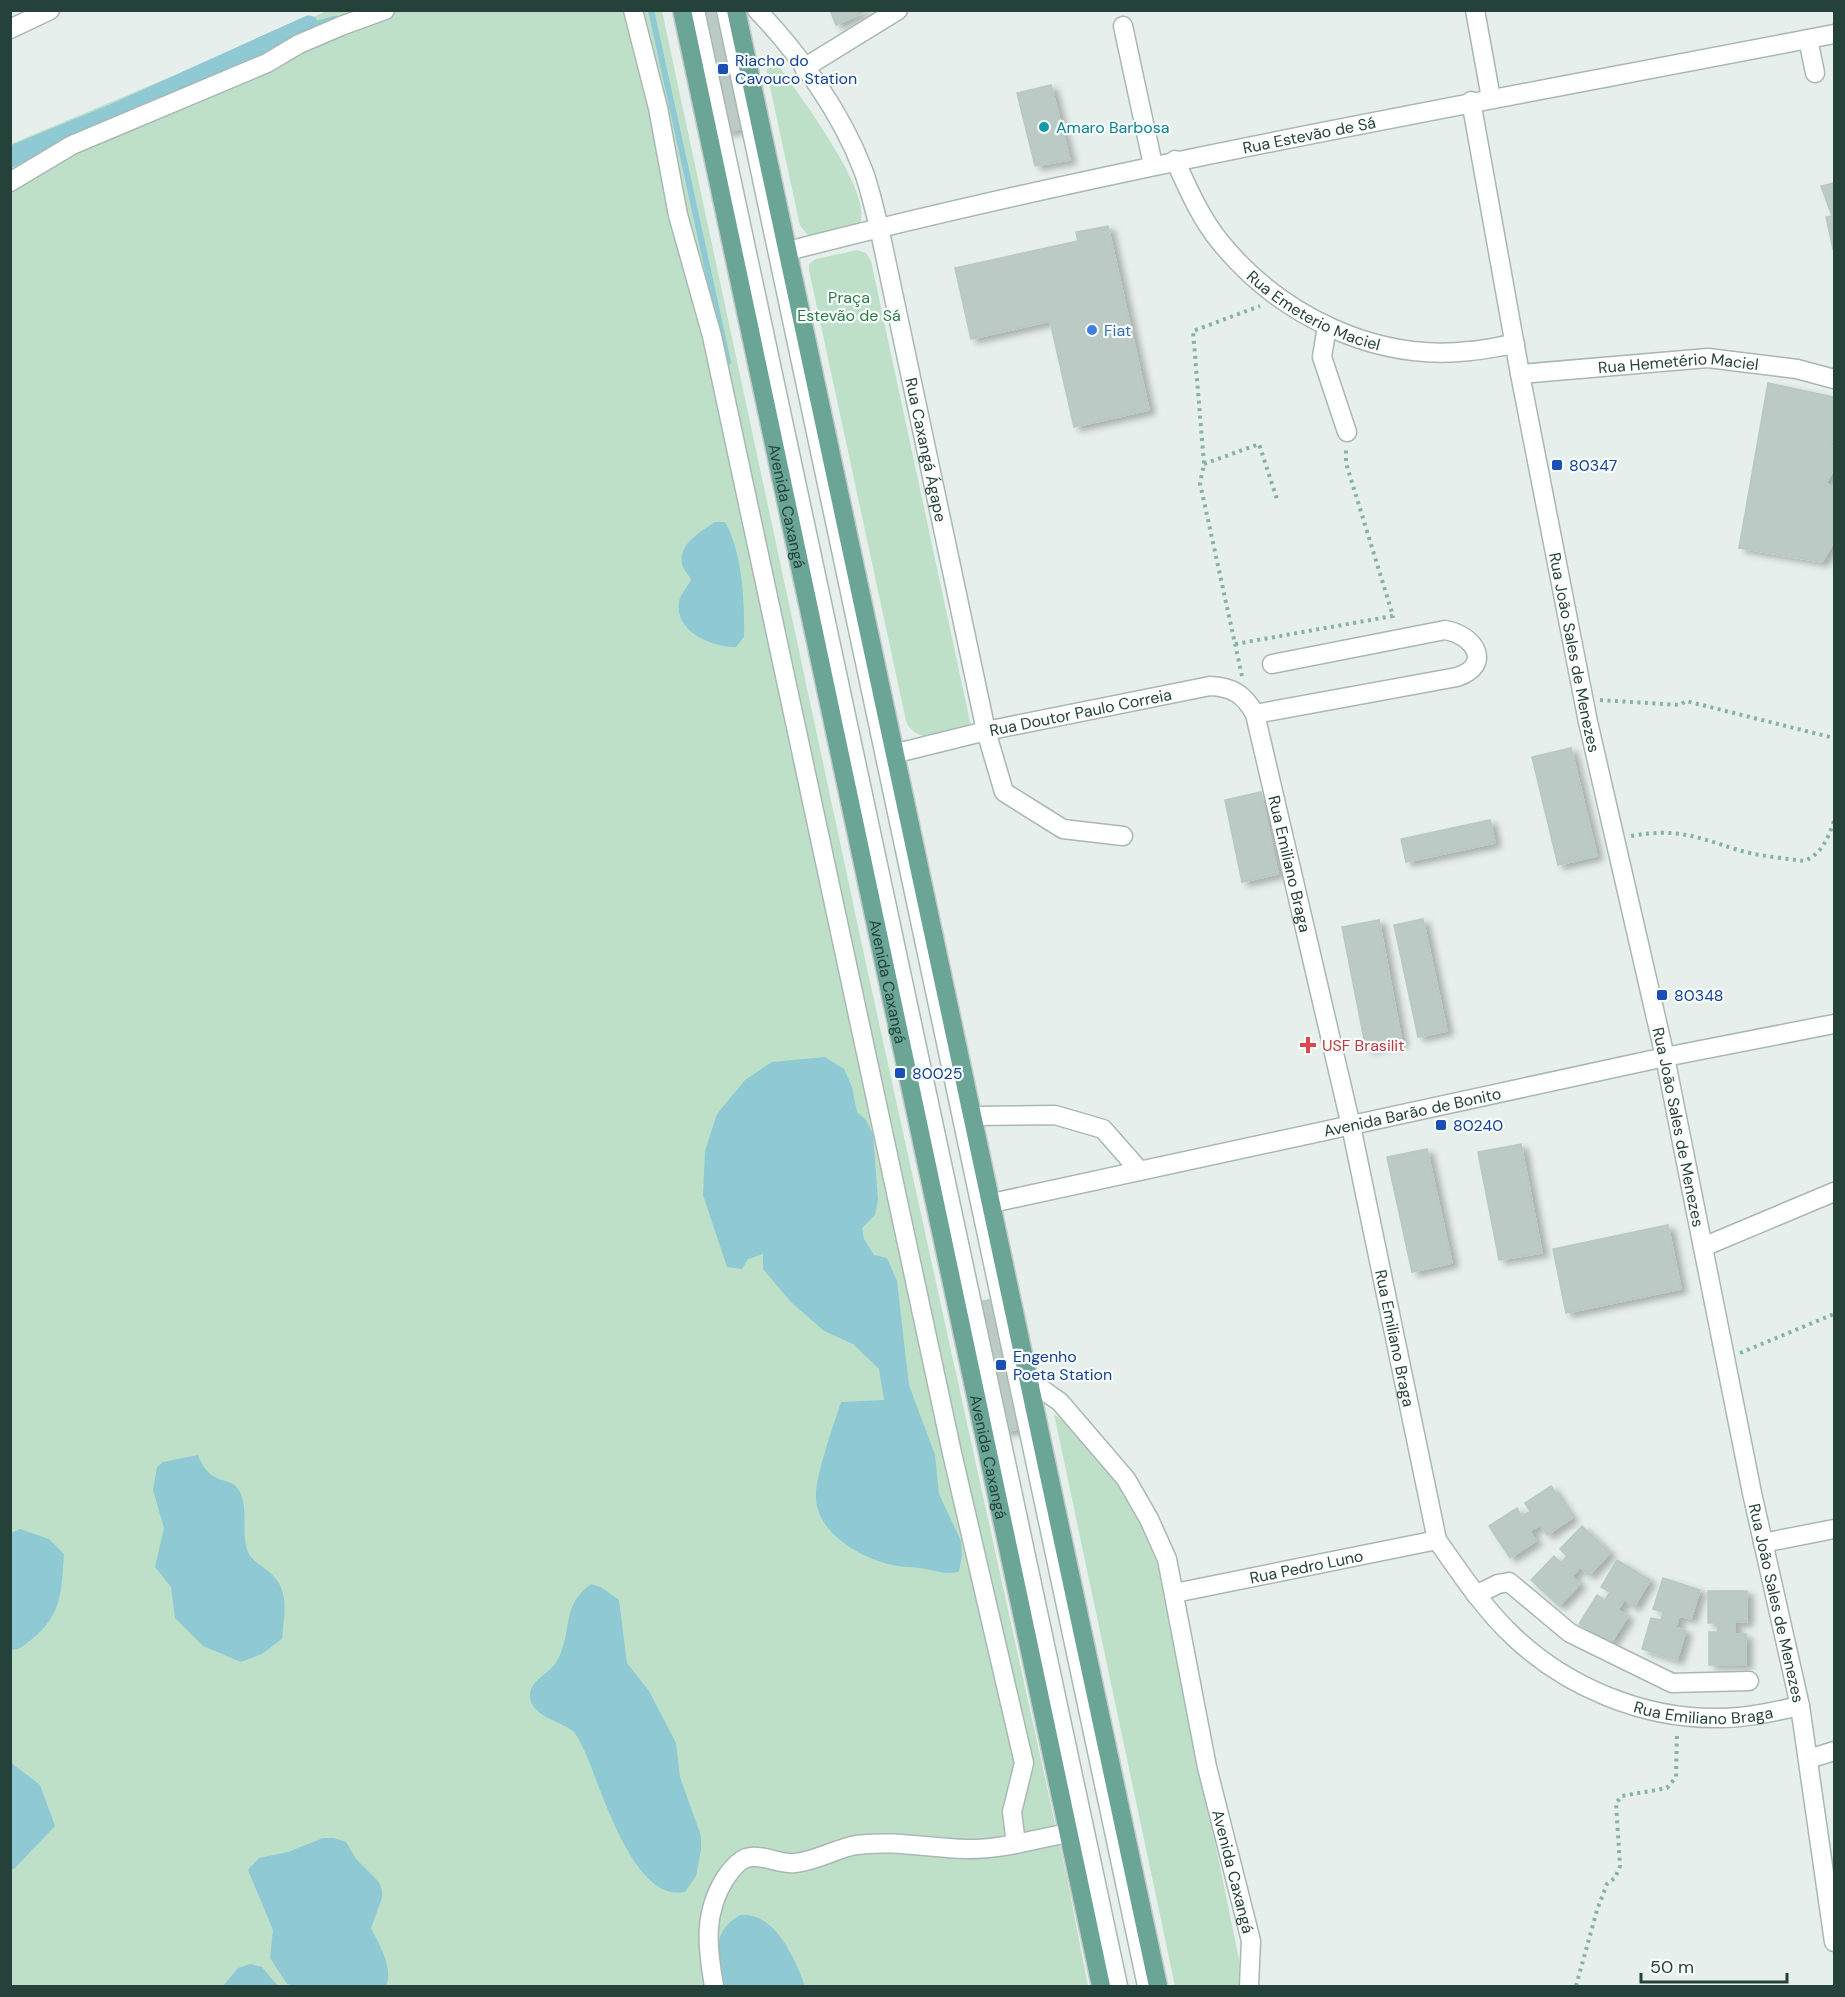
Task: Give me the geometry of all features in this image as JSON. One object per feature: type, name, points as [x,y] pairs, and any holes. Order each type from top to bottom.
[{"type":"main road","name":"Avenida Caxangá","points":[[681,10],[1101,1986]]},
{"type":"main road","points":[[736,10],[897,753],[1158,1986]]},
{"type":"street","points":[[10,29],[50,10]]},
{"type":"street","points":[[10,182],[72,145],[267,63],[299,44],[385,10]]},
{"type":"street","points":[[633,10],[658,108],[678,215],[712,336],[952,1452],[1024,1763],[1012,1812],[1016,1844]]},
{"type":"street","points":[[695,10],[1118,1986]]},
{"type":"street","points":[[726,10],[1146,1986]]},
{"type":"street","name":"Rua Caxangá Ágape","points":[[757,10],[804,68],[840,123],[863,170],[879,228],[986,731],[1004,792],[1063,830],[1123,836]]},
{"type":"street","points":[[804,68],[898,10]]},
{"type":"street","points":[[1475,10],[1491,98]]},
{"type":"street","points":[[1123,26],[1153,165]]},
{"type":"street","name":"Rua Estevão de Sá","points":[[788,251],[1175,160],[1471,101],[1834,34]]},
{"type":"street","points":[[1808,39],[1815,73]]},
{"type":"street","name":"Rua João Sales de Menezes","points":[[1471,101],[1520,374],[1584,699],[1665,1057],[1763,1543],[1800,1706],[1834,1942]]},
{"type":"street","name":"Rua Emeterio Maciel","points":[[1175,160],[1194,203],[1220,242],[1252,277],[1280,299],[1327,326],[1375,343],[1422,351],[1468,352],[1515,344]]},
{"type":"street","points":[[1327,326],[1322,357],[1347,432]]},
{"type":"street","name":"Rua Hemetério Maciel","points":[[1520,374],[1708,358],[1797,369],[1834,379]]},
{"type":"street","points":[[1251,706],[1456,677],[1466,674],[1474,666],[1476,656],[1469,640],[1459,633],[1444,630],[1272,664]]},
{"type":"street","name":"Rua Doutor Paulo Correia","points":[[897,753],[986,731],[1210,686],[1229,689],[1251,706]]},
{"type":"street","name":"Rua Emiliano Braga","points":[[1251,706],[1351,1126],[1437,1540],[1476,1595],[1515,1638],[1565,1676],[1620,1702],[1678,1716],[1747,1717],[1800,1706]]},
{"type":"street","name":"Avenida Barão de Bonito","points":[[992,1203],[1665,1057],[1834,1025]]},
{"type":"street","points":[[973,1116],[1055,1115],[1102,1129],[1139,1170]]},
{"type":"street","points":[[1703,1247],[1834,1192]]},
{"type":"street","name":"Avenida Caxangá","points":[[1029,1380],[1060,1402],[1126,1479],[1149,1519],[1162,1549],[1175,1593],[1207,1767],[1251,1941],[1250,1986]]},
{"type":"street","points":[[1763,1543],[1834,1529]]},
{"type":"street","name":"Rua Pedro Luno","points":[[1175,1593],[1437,1540]]},
{"type":"street","points":[[1476,1595],[1498,1584],[1509,1582],[1570,1633],[1672,1683],[1749,1681]]},
{"type":"street","points":[[1809,1759],[1834,1751]]},
{"type":"street","points":[[714,1986],[708,1944],[712,1907],[715,1896],[728,1874],[746,1858],[761,1857],[788,1864],[805,1862],[830,1851],[858,1845],[967,1849],[1016,1844],[1069,1833]]},
{"type":"path","points":[[1251,706],[1200,483],[1204,465],[1193,331],[1280,299]]},
{"type":"path","points":[[1235,644],[1393,616],[1346,463],[1347,432]]},
{"type":"path","points":[[1204,465],[1258,444],[1278,502]]},
{"type":"path","points":[[1584,699],[1680,705],[1686,701],[1834,738]]},
{"type":"path","points":[[1615,838],[1653,832],[1675,833],[1707,838],[1736,849],[1804,861],[1814,858],[1822,849],[1834,821]]},
{"type":"path","points":[[1725,1359],[1834,1314]]},
{"type":"path","points":[[1576,1986],[1597,1910],[1607,1884],[1616,1878],[1620,1866],[1616,1803],[1622,1796],[1667,1788],[1676,1777],[1678,1716]]},
{"type":"green space","points":[[327,11],[662,11],[868,973],[1067,1878],[1088,1986],[11,1986],[11,144]]},
{"type":"green space","name":"Praça Estevão de Sá","points":[[774,63],[779,66],[817,121],[846,169],[857,192],[861,211],[859,225],[810,237],[800,226],[767,73],[767,67]]},
{"type":"green space","name":"Praça Estevão de Sá","points":[[857,250],[866,253],[871,261],[971,726],[934,736],[918,734],[906,721],[809,270],[809,264],[816,259]]},
{"type":"green space","points":[[1054,1414],[1088,1445],[1116,1482],[1140,1523],[1158,1565],[1239,1959],[1240,1986],[1175,1986]]},
{"type":"water","points":[[715,522],[725,522],[739,562],[743,593],[744,637],[736,647],[716,644],[697,636],[682,621],[679,612],[680,598],[691,580],[683,567],[683,552],[691,540]]},
{"type":"water","points":[[825,1057],[844,1069],[852,1087],[857,1112],[866,1120],[873,1134],[878,1200],[875,1215],[862,1228],[864,1239],[874,1255],[887,1258],[897,1281],[909,1385],[935,1455],[939,1494],[961,1541],[962,1556],[959,1571],[954,1573],[881,1562],[851,1548],[827,1527],[820,1514],[816,1491],[821,1466],[841,1402],[884,1400],[879,1369],[853,1344],[824,1331],[791,1302],[763,1269],[763,1254],[748,1259],[742,1269],[727,1267],[703,1195],[705,1151],[717,1114],[745,1080],[772,1062]]},
{"type":"water","points":[[198,1455],[208,1472],[214,1477],[230,1482],[238,1489],[244,1504],[245,1536],[249,1555],[275,1578],[283,1594],[285,1611],[282,1639],[262,1654],[241,1662],[203,1646],[175,1618],[171,1587],[155,1567],[164,1528],[153,1490],[157,1467],[163,1462]]},
{"type":"water","points":[[20,1529],[49,1539],[64,1554],[63,1568],[61,1591],[55,1611],[49,1621],[31,1640],[11,1650],[11,1533]]},
{"type":"water","points":[[591,1584],[601,1587],[619,1600],[627,1663],[649,1691],[676,1743],[680,1777],[701,1836],[696,1876],[685,1892],[666,1891],[650,1880],[635,1862],[610,1815],[585,1752],[574,1732],[540,1713],[531,1703],[533,1685],[554,1666],[562,1651],[568,1620],[575,1601]]},
{"type":"water","points":[[10,1762],[40,1785],[55,1826],[14,1869],[10,1868]]},
{"type":"water","points":[[323,1838],[334,1838],[346,1842],[356,1859],[379,1882],[382,1898],[371,1928],[387,1964],[386,1986],[294,1986],[287,1984],[270,1958],[273,1930],[248,1870],[259,1858],[288,1852]]},
{"type":"water","points":[[740,1915],[753,1916],[774,1929],[790,1951],[805,1986],[723,1986],[718,1946],[724,1930]]},
{"type":"water","points":[[250,1964],[262,1967],[278,1986],[223,1986],[238,1968]]},
{"type":"building","name":"Riacho do Cavouco Station","points":[[697,10],[723,10],[749,127],[725,132]]},
{"type":"building","points":[[830,10],[868,10],[836,25]]},
{"type":"building","name":"Amaro Barbosa","points":[[1051,85],[1070,160],[1035,166],[1017,93]]},
{"type":"building","points":[[1834,183],[1833,249],[1826,217],[1832,216],[1821,186]]},
{"type":"building","name":"Fiat","points":[[1108,226],[1149,410],[1074,427],[1050,321],[971,339],[955,268],[1078,241],[1076,232]]},
{"type":"building","points":[[1768,383],[1834,397],[1834,439],[1830,444],[1834,445],[1834,469],[1826,483],[1834,488],[1834,542],[1822,562],[1739,548]]},
{"type":"building","points":[[1571,748],[1597,856],[1558,865],[1532,757]]},
{"type":"building","points":[[1261,792],[1278,874],[1242,882],[1225,800]]},
{"type":"building","points":[[1490,820],[1495,843],[1406,862],[1401,839]]},
{"type":"building","points":[[1423,919],[1447,1031],[1418,1037],[1394,925]]},
{"type":"building","points":[[1379,920],[1402,1043],[1366,1049],[1342,927]]},
{"type":"building","points":[[1521,1144],[1542,1253],[1499,1260],[1478,1152]]},
{"type":"building","points":[[1427,1149],[1452,1263],[1412,1272],[1387,1157]]},
{"type":"building","points":[[1668,1225],[1681,1289],[1566,1313],[1553,1249]]},
{"type":"building","name":"Engenho Poeta Station","points":[[999,1298],[1026,1427],[1003,1432],[976,1302]]},
{"type":"building","points":[[1551,1486],[1572,1518],[1547,1535],[1540,1525],[1530,1531],[1536,1541],[1510,1558],[1489,1526],[1517,1508],[1522,1517],[1530,1511],[1525,1503]]},
{"type":"building","points":[[1582,1526],[1610,1553],[1589,1575],[1580,1567],[1572,1576],[1580,1584],[1559,1606],[1531,1580],[1554,1556],[1561,1563],[1567,1556],[1560,1549]]},
{"type":"building","points":[[1617,1560],[1650,1580],[1634,1607],[1624,1600],[1618,1610],[1628,1616],[1611,1643],[1579,1624],[1597,1595],[1605,1600],[1610,1592],[1601,1587]]},
{"type":"building","points":[[1663,1578],[1700,1590],[1691,1619],[1679,1616],[1676,1627],[1686,1631],[1677,1660],[1642,1649],[1651,1618],[1661,1620],[1663,1612],[1653,1609]]},
{"type":"building","points":[[1708,1591],[1747,1591],[1747,1622],[1735,1622],[1735,1634],[1746,1634],[1746,1665],[1709,1665],[1709,1632],[1718,1632],[1718,1623],[1708,1623]]},
{"type":"waterway","points":[[651,10],[728,362]]},
{"type":"waterway","points":[[309,26],[335,19]]},
{"type":"waterway","points":[[10,157],[112,115],[309,26]]},
{"type":"place","name":"Riacho do Cavouco Station","points":[[723,69]]},
{"type":"place","name":"Amaro Barbosa","points":[[1044,127]]},
{"type":"place","name":"Fiat","points":[[1092,330]]},
{"type":"place","name":"80347","points":[[1557,465]]},
{"type":"place","name":"80348","points":[[1662,995]]},
{"type":"place","name":"USF Brasilit","points":[[1308,1045]]},
{"type":"place","name":"80025","points":[[900,1073]]},
{"type":"place","name":"80240","points":[[1441,1125]]},
{"type":"place","name":"Engenho Poeta Station","points":[[1001,1365]]}]
